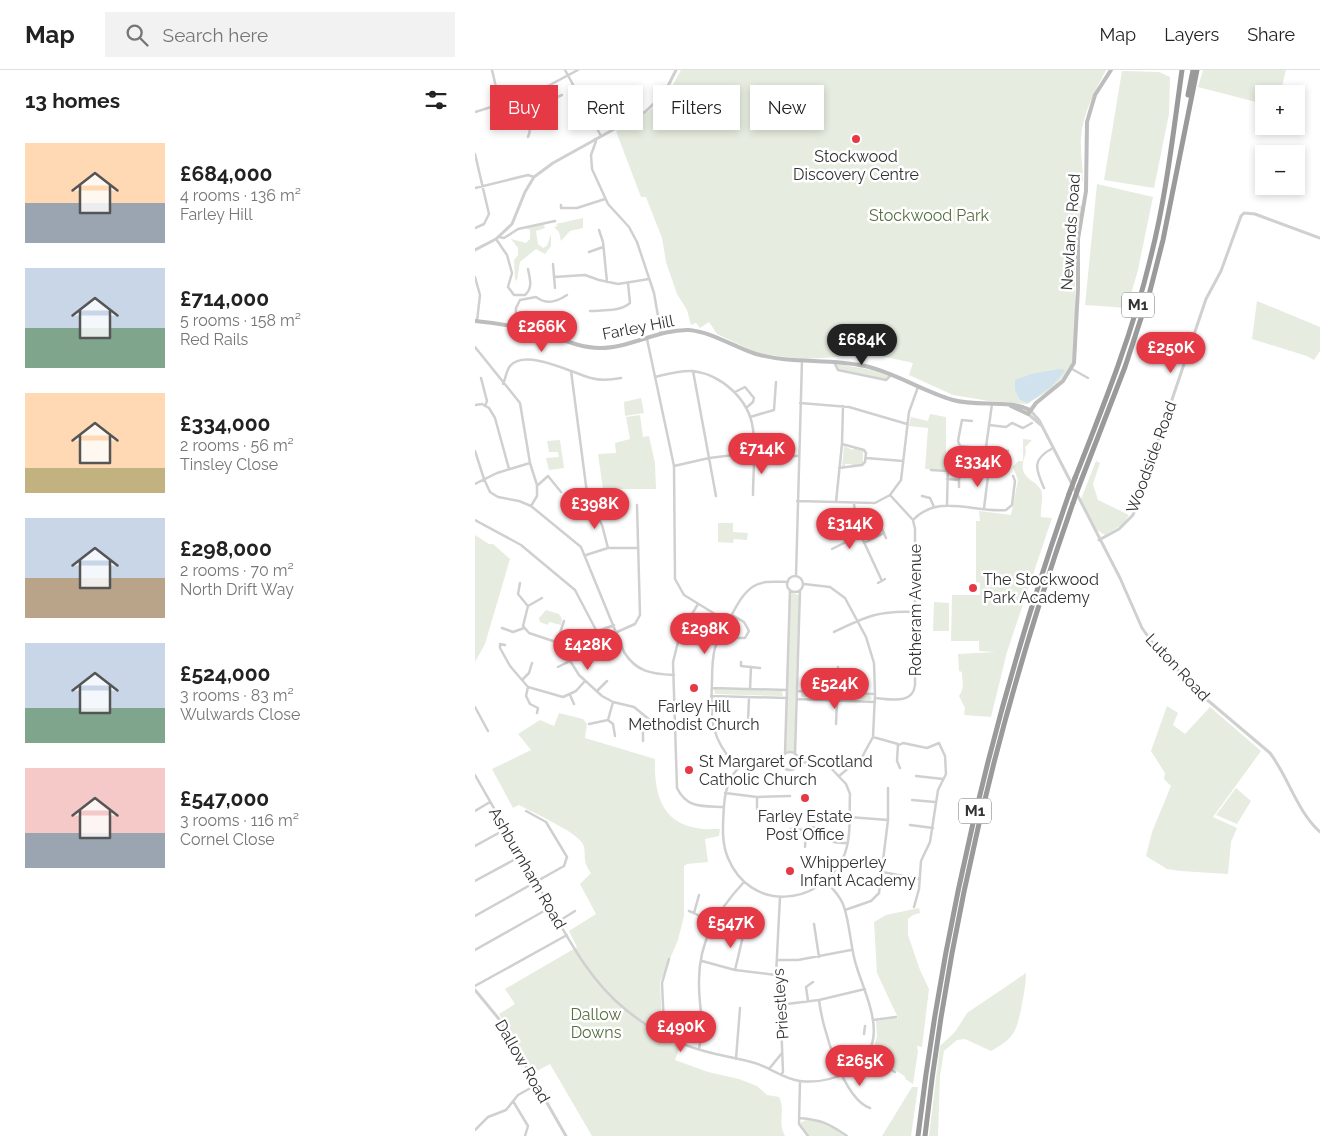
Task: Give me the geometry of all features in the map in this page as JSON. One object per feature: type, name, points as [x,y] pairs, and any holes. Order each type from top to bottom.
[{"type":"highway","name":"M1","points":[[918,1136],[927,1063],[950,924],[981,784],[1022,635],[1069,494],[1120,362],[1151,260],[1183,70]]},
{"type":"highway","name":"M1","points":[[925,1136],[941,1010],[977,826],[1029,635],[1073,503],[1125,367],[1150,291],[1163,240],[1193,70]]},
{"type":"highway","points":[[1173,187],[1197,70]]},
{"type":"main road","name":"Newlands Road","points":[[1072,369],[1076,351],[1078,240],[1086,191],[1087,122],[1095,95],[1111,70]]},
{"type":"main road","name":"Farley Hill","points":[[476,321],[515,327],[587,348],[609,348],[681,330],[694,331],[756,354],[802,360],[834,361],[864,366],[892,374],[953,400],[1023,406],[1029,412]]},
{"type":"main road","points":[[1029,412],[1036,403],[1058,386],[1072,369]]},
{"type":"main road","points":[[1023,406],[1036,403]]},
{"type":"main road","name":"Farley Hill","points":[[1011,406],[1029,412]]},
{"type":"street","points":[[492,70],[496,85]]},
{"type":"street","points":[[565,70],[601,136]]},
{"type":"street","points":[[550,85],[578,70]]},
{"type":"street","points":[[475,250],[497,238],[512,224],[525,192],[535,177],[553,163],[653,106],[664,94],[676,70]]},
{"type":"street","points":[[558,96],[562,94]]},
{"type":"street","points":[[475,112],[490,107]]},
{"type":"street","points":[[528,137],[530,132],[534,134]]},
{"type":"street","points":[[595,138],[596,141],[590,160],[611,210],[635,236],[658,311],[661,335]]},
{"type":"street","points":[[475,154],[489,214],[484,224],[475,228]]},
{"type":"street","points":[[475,188],[528,175],[535,177]]},
{"type":"street","points":[[561,212],[561,206],[577,208],[605,198]]},
{"type":"street","name":"Woodside Road","points":[[1099,540],[1119,529],[1133,515],[1206,299],[1221,272],[1241,216],[1244,213],[1255,214],[1320,238]]},
{"type":"street","points":[[497,238],[504,238],[518,229],[555,221]]},
{"type":"street","points":[[599,230],[607,282]]},
{"type":"street","points":[[497,238],[507,255],[512,273],[508,287],[514,295],[525,295],[529,290],[531,284],[528,269]]},
{"type":"street","points":[[589,252],[603,247]]},
{"type":"street","points":[[553,264],[555,288]]},
{"type":"street","points":[[554,278],[585,275],[607,282],[628,283],[649,279]]},
{"type":"street","points":[[475,277],[480,295],[476,321]]},
{"type":"street","points":[[590,310],[617,309],[628,305],[630,302],[628,283]]},
{"type":"street","points":[[515,327],[516,308],[520,300],[536,297],[543,302],[557,302],[567,295]]},
{"type":"street","points":[[647,339],[674,466],[675,579],[684,594],[729,622]]},
{"type":"street","points":[[475,348],[520,403],[530,463],[537,485],[537,496],[531,506]]},
{"type":"street","points":[[503,384],[510,366],[517,361],[525,359],[549,363],[600,380],[621,378]]},
{"type":"street","points":[[796,576],[802,360]]},
{"type":"street","points":[[834,361],[838,370],[886,380],[892,374]]},
{"type":"street","points":[[1072,369],[1088,378]]},
{"type":"street","points":[[571,370],[587,493]]},
{"type":"street","points":[[655,377],[676,372],[693,372],[719,380],[735,392],[751,417],[753,428],[753,494]]},
{"type":"street","points":[[693,372],[716,496]]},
{"type":"street","points":[[481,378],[487,401],[485,406]]},
{"type":"street","points":[[751,417],[774,410],[776,382]]},
{"type":"street","points":[[797,501],[875,503],[890,495],[901,480],[910,405],[919,386]]},
{"type":"street","points":[[735,392],[743,387],[750,393],[754,401],[746,408]]},
{"type":"street","points":[[800,402],[843,406],[907,424]]},
{"type":"street","points":[[475,405],[482,404],[495,418],[509,469]]},
{"type":"street","points":[[986,447],[991,404]]},
{"type":"street","points":[[836,502],[842,444],[843,406]]},
{"type":"street","name":"Luton Road","points":[[1029,412],[1041,425],[1120,578],[1142,628],[1154,645],[1205,698],[1270,753],[1278,763],[1299,805],[1320,832]]},
{"type":"street","points":[[958,456],[961,446],[959,441],[960,420],[972,421]]},
{"type":"street","points":[[989,425],[1006,426],[1012,423],[1023,428],[1032,423]]},
{"type":"street","points":[[839,468],[862,465],[866,458],[864,450],[842,444]]},
{"type":"street","points":[[961,446],[986,447],[992,450],[1008,451]]},
{"type":"street","points":[[1044,488],[1038,475],[1037,463],[1041,455],[1053,448]]},
{"type":"street","points":[[475,451],[484,480],[494,495],[531,506],[577,542],[586,555],[628,659],[637,668],[656,674],[674,675]]},
{"type":"street","points":[[674,466],[709,458],[753,455],[799,456]]},
{"type":"street","points":[[866,458],[903,461]]},
{"type":"street","points":[[475,484],[509,469],[530,463]]},
{"type":"street","points":[[947,505],[948,464]]},
{"type":"street","points":[[982,467],[994,470]]},
{"type":"street","points":[[984,508],[989,469]]},
{"type":"street","points":[[931,470],[947,472]]},
{"type":"street","points":[[959,487],[960,471]]},
{"type":"street","points":[[537,485],[541,484],[544,478],[548,476],[561,492]]},
{"type":"street","points":[[913,520],[920,512],[947,505],[1004,510],[1010,507],[1015,481],[1013,476]]},
{"type":"street","points":[[947,479],[959,480]]},
{"type":"street","name":"Rotheram Avenue","points":[[797,699],[837,701],[908,699],[914,694],[915,529],[913,520],[890,495]]},
{"type":"street","points":[[922,496],[930,498],[934,508]]},
{"type":"street","points":[[854,503],[855,522],[860,535],[880,582],[885,579]]},
{"type":"street","points":[[617,632],[632,627],[639,620],[637,505]]},
{"type":"street","points":[[593,508],[603,525],[608,548]]},
{"type":"street","points":[[475,520],[521,545],[575,590],[596,630],[599,631],[614,625]]},
{"type":"street","points":[[882,529],[886,538]]},
{"type":"street","points":[[864,543],[884,533]]},
{"type":"street","points":[[832,549],[860,535]]},
{"type":"street","points":[[586,555],[608,548],[638,548]]},
{"type":"street","points":[[796,576],[802,579],[803,584],[800,590],[795,754],[801,762],[825,764],[839,776],[849,791],[847,843],[843,858],[826,882],[813,891],[796,897],[780,897],[763,893],[744,882],[732,867],[725,849],[724,806],[725,793],[730,779],[739,769],[750,762],[779,761],[785,754],[790,590],[787,582],[789,578],[796,576]]},
{"type":"street","points":[[739,769],[722,750],[715,737],[711,719],[711,688],[715,648],[732,615],[748,591],[756,585],[765,582],[787,582]]},
{"type":"street","points":[[520,583],[518,594],[527,606]]},
{"type":"street","points":[[803,584],[825,585],[836,590],[847,602],[872,654],[875,672],[873,737],[862,756],[839,776]]},
{"type":"street","points":[[790,590],[795,592],[800,590]]},
{"type":"street","points":[[527,606],[543,598]]},
{"type":"street","points":[[698,604],[679,640],[673,662],[677,788],[687,802],[697,805],[724,806]]},
{"type":"street","points":[[527,606],[523,623],[524,628],[529,633],[557,642],[562,646],[574,669],[597,691],[613,702],[634,707],[656,725],[675,726]]},
{"type":"street","points":[[834,632],[871,615],[887,612],[915,612]]},
{"type":"street","points":[[723,632],[735,638],[745,638],[749,631],[744,622],[732,615]]},
{"type":"street","points":[[557,642],[564,621]]},
{"type":"street","points":[[502,628],[513,632],[524,628]]},
{"type":"street","points":[[505,645],[499,644],[510,666],[529,688],[560,697],[576,692],[585,681]]},
{"type":"street","points":[[558,667],[570,660]]},
{"type":"street","points":[[741,662],[741,666],[760,668]]},
{"type":"street","points":[[522,680],[529,673],[532,663]]},
{"type":"street","points":[[750,689],[751,667]]},
{"type":"street","points":[[837,693],[838,667]]},
{"type":"street","points":[[597,691],[607,681]]},
{"type":"street","points":[[529,688],[526,696],[529,704],[538,708],[537,713]]},
{"type":"street","points":[[711,688],[787,690]]},
{"type":"street","points":[[797,690],[875,694]]},
{"type":"street","points":[[570,695],[574,704]]},
{"type":"street","points":[[711,696],[787,698]]},
{"type":"street","points":[[748,721],[749,698]]},
{"type":"street","points":[[836,724],[837,701]]},
{"type":"street","points":[[608,720],[613,702]]},
{"type":"street","points":[[475,707],[488,730]]},
{"type":"street","points":[[589,724],[608,720]]},
{"type":"street","points":[[608,720],[613,724],[615,736]]},
{"type":"street","points":[[643,741],[643,727],[650,721]]},
{"type":"street","points":[[873,737],[899,745],[903,743],[927,748],[939,743],[945,756],[947,766],[938,790],[933,828],[930,842],[921,861],[919,889],[913,907]]},
{"type":"street","points":[[899,745],[897,761],[900,768]]},
{"type":"street","points":[[785,754],[795,754]]},
{"type":"street","points":[[779,761],[783,766],[791,769],[796,768],[801,762]]},
{"type":"street","name":"Ashburnham Road","points":[[475,775],[591,974],[630,1013],[660,1033],[699,1049],[756,1063],[781,1075],[800,1081],[827,1080],[843,1075]]},
{"type":"street","points":[[916,776],[943,779]]},
{"type":"street","points":[[845,910],[876,898],[879,893],[888,820],[889,788]]},
{"type":"street","points":[[725,793],[757,797],[790,796]]},
{"type":"street","points":[[757,797],[757,809]]},
{"type":"street","points":[[912,800],[936,802]]},
{"type":"street","points":[[475,811],[491,802]]},
{"type":"street","points":[[475,916],[564,866],[567,857],[546,822],[526,811]]},
{"type":"street","points":[[849,817],[888,820]]},
{"type":"street","points":[[910,825],[933,828]]},
{"type":"street","points":[[805,847],[806,830],[809,826],[818,827],[833,841],[847,843]]},
{"type":"street","points":[[475,846],[506,829]]},
{"type":"street","points":[[790,840],[790,829],[806,830]]},
{"type":"street","points":[[475,881],[521,856]]},
{"type":"street","points":[[882,872],[920,879]]},
{"type":"street","points":[[699,1049],[703,1019],[699,983],[704,944],[712,923],[728,899],[744,882]]},
{"type":"street","points":[[826,882],[837,895],[845,910],[851,950],[865,989],[874,1030],[873,1041],[867,1056],[858,1066],[843,1075]]},
{"type":"street","points":[[694,913],[699,895]]},
{"type":"street","name":"Priestleys","points":[[780,897],[776,975],[783,1051],[781,1075]]},
{"type":"street","points":[[475,950],[551,907]]},
{"type":"street","points":[[559,921],[575,910]]},
{"type":"street","points":[[689,911],[712,923]]},
{"type":"street","points":[[814,924],[819,957]]},
{"type":"street","points":[[735,970],[744,932]]},
{"type":"street","points":[[475,986],[567,935]]},
{"type":"street","points":[[777,960],[798,960],[851,950]]},
{"type":"street","points":[[660,1033],[664,1026],[662,983],[669,961]]},
{"type":"street","points":[[701,961],[735,970],[776,975]]},
{"type":"street","points":[[808,1002],[806,987],[810,982],[813,982]]},
{"type":"street","points":[[779,1005],[819,1000],[865,989]]},
{"type":"street","name":"Dallow Road","points":[[475,990],[499,1019],[566,1136]]},
{"type":"street","points":[[819,1000],[826,1038],[850,1090],[865,1107],[870,1108]]},
{"type":"street","points":[[736,1059],[739,1008]]},
{"type":"street","points":[[873,1020],[896,1017]]},
{"type":"street","points":[[864,1034],[865,1026]]},
{"type":"street","points":[[865,1030],[874,1030]]},
{"type":"street","name":"Priestleys","points":[[769,1069],[783,1051]]},
{"type":"street","points":[[867,1056],[895,1072]]},
{"type":"street","points":[[800,1081],[799,1118],[801,1130],[808,1136]]},
{"type":"street","points":[[475,1130],[488,1117],[506,1110],[518,1096],[536,1085]]},
{"type":"street","points":[[513,1102],[528,1126],[525,1136]]},
{"type":"street","points":[[799,1118],[828,1122],[847,1136]]},
{"type":"green space","name":"Stockwood Park","points":[[681,70],[1106,70],[1094,94],[1082,128],[1083,181],[1077,181],[1074,204],[1082,206],[1075,256],[1075,333],[1072,367],[1055,387],[1027,404],[989,401],[953,395],[909,375],[913,363],[859,351],[859,343],[843,341],[839,357],[801,359],[757,353],[717,334],[709,322],[700,328],[696,323],[691,325],[687,310],[677,294],[666,262],[662,238],[646,197],[641,197],[616,131],[643,130],[643,116],[653,108],[653,130],[740,130],[740,85],[673,85]]},
{"type":"green space","points":[[1203,70],[1286,70],[1282,85],[1255,85],[1255,102],[1198,87]]},
{"type":"green space","points":[[1122,71],[1159,72],[1170,77],[1169,114],[1154,188],[1104,180]]},
{"type":"green space","points":[[1097,184],[1153,197],[1138,270],[1127,308],[1085,305]]},
{"type":"green space","points":[[583,218],[583,228],[570,231],[561,241],[559,232],[554,227],[558,226],[556,224]]},
{"type":"green space","points":[[544,225],[545,228],[536,231],[538,244],[543,248],[547,246],[551,234],[551,246],[545,254],[536,249],[520,262],[517,281],[515,279],[514,260],[518,255],[518,248],[511,239],[526,243],[530,239],[530,230],[526,228]]},
{"type":"green space","points":[[1257,301],[1320,327],[1320,351],[1314,360],[1307,356],[1252,339]]},
{"type":"green space","points":[[837,364],[872,370],[889,376],[885,379],[839,369],[836,366]]},
{"type":"green space","points":[[641,398],[644,413],[625,416],[624,402]]},
{"type":"green space","points":[[930,414],[946,417],[946,470],[925,469],[928,428],[909,426],[911,417],[928,421]]},
{"type":"green space","points":[[640,415],[643,437],[649,436],[655,463],[656,489],[603,489],[598,454],[616,453],[615,443],[630,439],[626,417]]},
{"type":"green space","points":[[1023,439],[1032,440],[1025,447],[1024,473],[1041,490],[1041,517],[1052,518],[1007,652],[991,717],[964,715],[965,708],[959,696],[963,685],[962,672],[959,671],[958,654],[996,652],[979,651],[979,641],[951,641],[952,595],[980,595],[980,583],[976,582],[976,521],[980,521],[979,511],[1011,515],[1018,480],[1013,467],[1018,461],[1023,461]]},
{"type":"green space","points":[[560,440],[564,468],[549,470],[546,458],[559,457],[558,452],[549,452],[547,441]]},
{"type":"green space","points":[[844,446],[853,450],[854,448],[863,451],[863,464],[852,466],[851,464],[845,464],[845,467],[842,466]]},
{"type":"green space","points":[[1096,461],[1100,463],[1093,484],[1098,500],[1129,515],[1123,524],[1105,535],[1097,530],[1081,499]]},
{"type":"green space","points":[[718,523],[733,523],[733,532],[748,533],[747,540],[734,539],[733,543],[718,542]]},
{"type":"green space","points":[[475,535],[489,544],[493,544],[510,559],[485,644],[475,662]]},
{"type":"green space","points":[[790,594],[799,595],[794,752],[786,751]]},
{"type":"green space","points":[[934,602],[949,603],[949,631],[933,631]]},
{"type":"green space","points":[[546,610],[559,614],[562,619],[561,625],[549,622],[548,625],[540,622],[539,618]]},
{"type":"green space","points":[[714,689],[782,691],[783,696],[715,694]]},
{"type":"green space","points":[[801,692],[870,695],[872,698],[870,700],[801,697]]},
{"type":"green space","points":[[1167,706],[1178,713],[1173,725],[1185,734],[1210,707],[1261,751],[1213,817],[1237,828],[1231,842],[1228,874],[1167,869],[1146,856],[1152,832],[1171,786],[1164,779],[1165,773],[1151,751]]},
{"type":"green space","name":"Dallow Downs","points":[[559,713],[583,719],[587,724],[585,738],[655,759],[658,791],[661,801],[672,817],[681,823],[695,828],[720,829],[719,836],[705,839],[708,862],[684,866],[684,916],[678,940],[660,982],[662,1024],[656,1035],[680,1047],[675,1060],[708,1072],[739,1079],[757,1086],[767,1095],[779,1097],[785,1136],[592,1136],[550,1064],[533,1073],[499,1014],[515,1004],[505,989],[577,947],[569,931],[596,914],[580,884],[591,873],[586,864],[583,844],[564,828],[543,817],[519,805],[513,808],[492,769],[531,750],[518,734],[540,720],[554,726]]},
{"type":"green space","points":[[1236,788],[1251,801],[1237,824],[1216,815]]},
{"type":"green space","points":[[919,908],[920,913],[908,919],[908,935],[920,970],[929,989],[922,1047],[917,1046],[918,1051],[913,1084],[905,1079],[903,1075],[871,1056],[877,1037],[876,1021],[898,1018],[877,973],[874,922],[886,915]]},
{"type":"green space","points":[[1026,973],[1019,1020],[1014,1032],[1006,1042],[991,1051],[965,1039],[957,1040],[944,1051],[940,1076],[938,1136],[929,1136],[940,1046],[955,1032],[967,1013]]},
{"type":"green space","points":[[912,1087],[918,1087],[911,1136],[882,1136]]},
{"type":"green space","points":[[806,1120],[827,1125],[836,1129],[844,1136],[809,1136],[803,1130],[800,1123]]},
{"type":"water","points":[[1064,370],[1064,372],[1051,387],[1028,403],[1020,400],[1015,390],[1015,380],[1031,374]]},
{"type":"place","name":"Stockwood Discovery Centre","points":[[856,139]]},
{"type":"place","name":"The Stockwood Park Academy","points":[[973,588]]},
{"type":"place","name":"Farley Hill Methodist Church","points":[[694,688]]},
{"type":"place","name":"St Margaret of Scotland Catholic Church","points":[[689,770]]},
{"type":"place","name":"Farley Estate Post Office","points":[[805,798]]},
{"type":"place","name":"Whipperley Infant Academy","points":[[790,871]]}]
